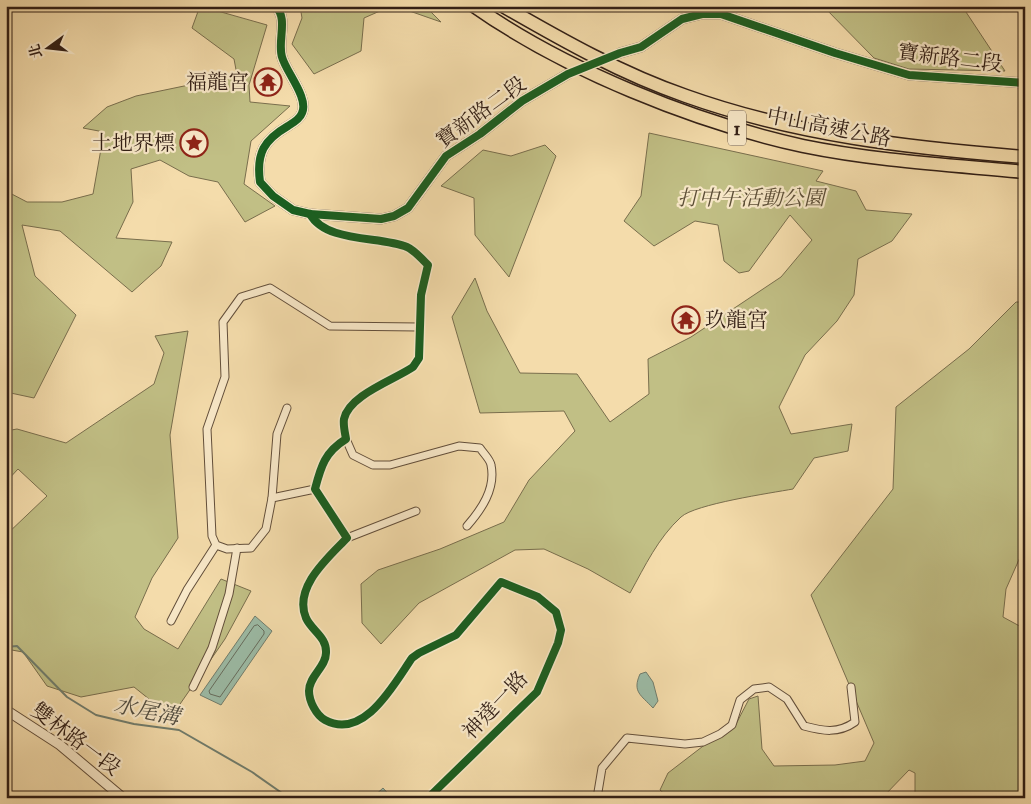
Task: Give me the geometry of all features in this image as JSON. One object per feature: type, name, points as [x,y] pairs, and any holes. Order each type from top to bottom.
[{"type":"highway","name":"中山高速公路","points":[[474,6],[560,56],[673,108],[713,121],[805,146],[908,162],[1025,172]]},
{"type":"highway","name":"中山高速公路","points":[[503,6],[580,50],[639,78],[721,108],[797,127],[896,146],[1025,157]]},
{"type":"street","name":"寶新路二段","points":[[275,6],[280,10],[282,21],[280,46],[282,58],[303,101],[302,113],[296,120],[266,142],[258,161],[260,182],[273,196],[293,210],[310,214],[381,219],[394,216],[408,208],[446,156],[480,134],[522,101],[568,74]]},
{"type":"street","name":"寶新路二段","points":[[620,53],[641,47],[682,19],[702,14],[721,14],[834,54],[910,75],[1025,83]]},
{"type":"street","points":[[310,214],[315,224],[339,234],[408,247],[428,265],[421,295],[418,327],[419,358],[413,367],[357,399],[348,409],[344,421],[346,439],[353,455],[373,465],[390,465],[459,446],[480,448],[491,464],[489,490],[482,509],[467,526]]},
{"type":"street","points":[[286,408],[277,434],[272,498],[266,529],[251,548],[228,549],[216,545],[212,536],[207,429],[225,377],[222,322],[241,297],[270,288],[330,326],[418,327]]},
{"type":"street","points":[[346,439],[325,458],[316,489],[347,538],[416,511]]},
{"type":"street","points":[[272,498],[316,489]]},
{"type":"street","name":"神達一路","points":[[347,538],[325,561],[307,585],[304,598],[306,618],[324,640],[326,654],[322,665],[313,676],[309,690],[311,700],[322,718],[333,724],[357,721],[373,711],[412,658],[456,635],[501,582],[538,598],[556,612],[561,630],[558,643],[537,692],[428,798]]},
{"type":"street","points":[[171,621],[187,590],[216,545]]},
{"type":"street","points":[[193,687],[212,648],[229,594],[237,548]]},
{"type":"street","points":[[597,798],[602,768],[627,738],[685,744],[703,742],[720,734],[732,725],[740,700],[754,689],[770,687],[787,699],[804,726],[821,731],[843,730],[855,722],[851,687]]},
{"type":"street","name":"雙林路一段","points":[[6,710],[60,745],[123,798]]},
{"type":"green space","points":[[200,6],[267,25],[249,85],[250,102],[290,106],[251,141],[244,184],[275,206],[245,222],[218,182],[189,176],[160,160],[131,169],[133,202],[116,238],[172,242],[161,266],[132,292],[60,231],[22,225],[35,276],[76,315],[34,398],[6,392],[6,191],[27,202],[62,202],[93,194],[104,132],[83,128],[107,107],[136,96],[237,75],[234,59],[192,28]]},
{"type":"green space","points":[[300,6],[425,6],[441,22],[398,7],[389,7],[364,18],[361,51],[314,74],[292,44],[302,18]]},
{"type":"green space","points":[[823,6],[962,6],[1005,71],[909,69],[874,58]]},
{"type":"green space","name":"打中午活動公園","points":[[649,133],[823,171],[816,181],[856,191],[866,210],[912,214],[892,241],[858,259],[854,295],[837,321],[805,355],[779,407],[791,434],[852,424],[848,451],[814,458],[793,489],[717,503],[689,512],[681,517],[665,534],[630,593],[588,569],[544,549],[515,550],[419,603],[381,644],[362,623],[361,584],[378,570],[440,549],[504,522],[529,480],[575,431],[564,411],[480,413],[452,317],[475,278],[487,311],[520,373],[577,374],[610,422],[649,394],[648,359],[691,337],[781,277],[812,240],[790,215],[749,271],[739,273],[724,261],[718,225],[695,221],[654,246],[624,221],[641,196]]},
{"type":"green space","points":[[545,145],[556,156],[509,277],[475,235],[474,198],[441,186],[483,150],[511,156]]},
{"type":"green space","points":[[1016,302],[1025,302],[1025,546],[1006,589],[1003,617],[1025,629],[1025,798],[911,798],[915,795],[915,773],[909,770],[882,798],[669,798],[660,790],[668,773],[711,740],[735,726],[749,699],[758,696],[762,749],[774,766],[835,765],[865,761],[874,743],[811,595],[893,489],[896,407],[969,349]]},
{"type":"green space","points":[[188,331],[170,435],[178,538],[152,578],[135,617],[144,629],[178,649],[221,579],[251,591],[225,639],[178,707],[154,703],[134,687],[81,697],[47,686],[23,652],[6,649],[6,535],[47,496],[18,469],[6,482],[6,431],[17,429],[66,443],[154,384],[164,353],[155,336]]},
{"type":"water","points":[[255,616],[272,631],[221,705],[200,695]]},
{"type":"water","points":[[646,672],[653,682],[658,701],[653,708],[637,689],[640,674]]},
{"type":"water","points":[[383,788],[392,798],[372,798]]},
{"type":"waterway","name":"水尾溝","points":[[6,647],[17,646],[67,697],[96,715],[134,724],[179,730],[252,772],[289,798]]},
{"type":"tunnel","points":[[568,74],[620,53]]},
{"type":"cycle path","points":[[275,6],[279,11],[282,23],[282,57],[300,93],[303,107],[298,119],[280,131],[264,148],[259,163],[260,182],[273,196],[293,210],[310,214],[381,219],[394,216],[408,208],[446,156],[480,134],[522,101],[568,74],[620,53],[641,47],[682,19],[702,14],[721,14],[835,53],[909,75],[1025,83]]},
{"type":"cycle path","points":[[310,214],[328,230],[407,247],[428,265],[421,295],[419,358],[413,367],[363,395],[354,403],[344,419],[346,439],[329,454],[319,473],[315,489],[347,538],[323,563],[304,595],[303,606],[306,618],[322,638],[326,647],[323,663],[310,686],[309,695],[314,707],[325,720],[339,724],[353,723],[365,716],[387,695],[412,658],[456,635],[501,582],[538,597],[556,612],[561,630],[558,643],[537,692],[428,798]]},
{"type":"place","name":"福龍宮","points":[[268,82]]},
{"type":"place","name":"土地界標","points":[[194,143]]},
{"type":"place","name":"玖龍宮","points":[[686,320]]}]
